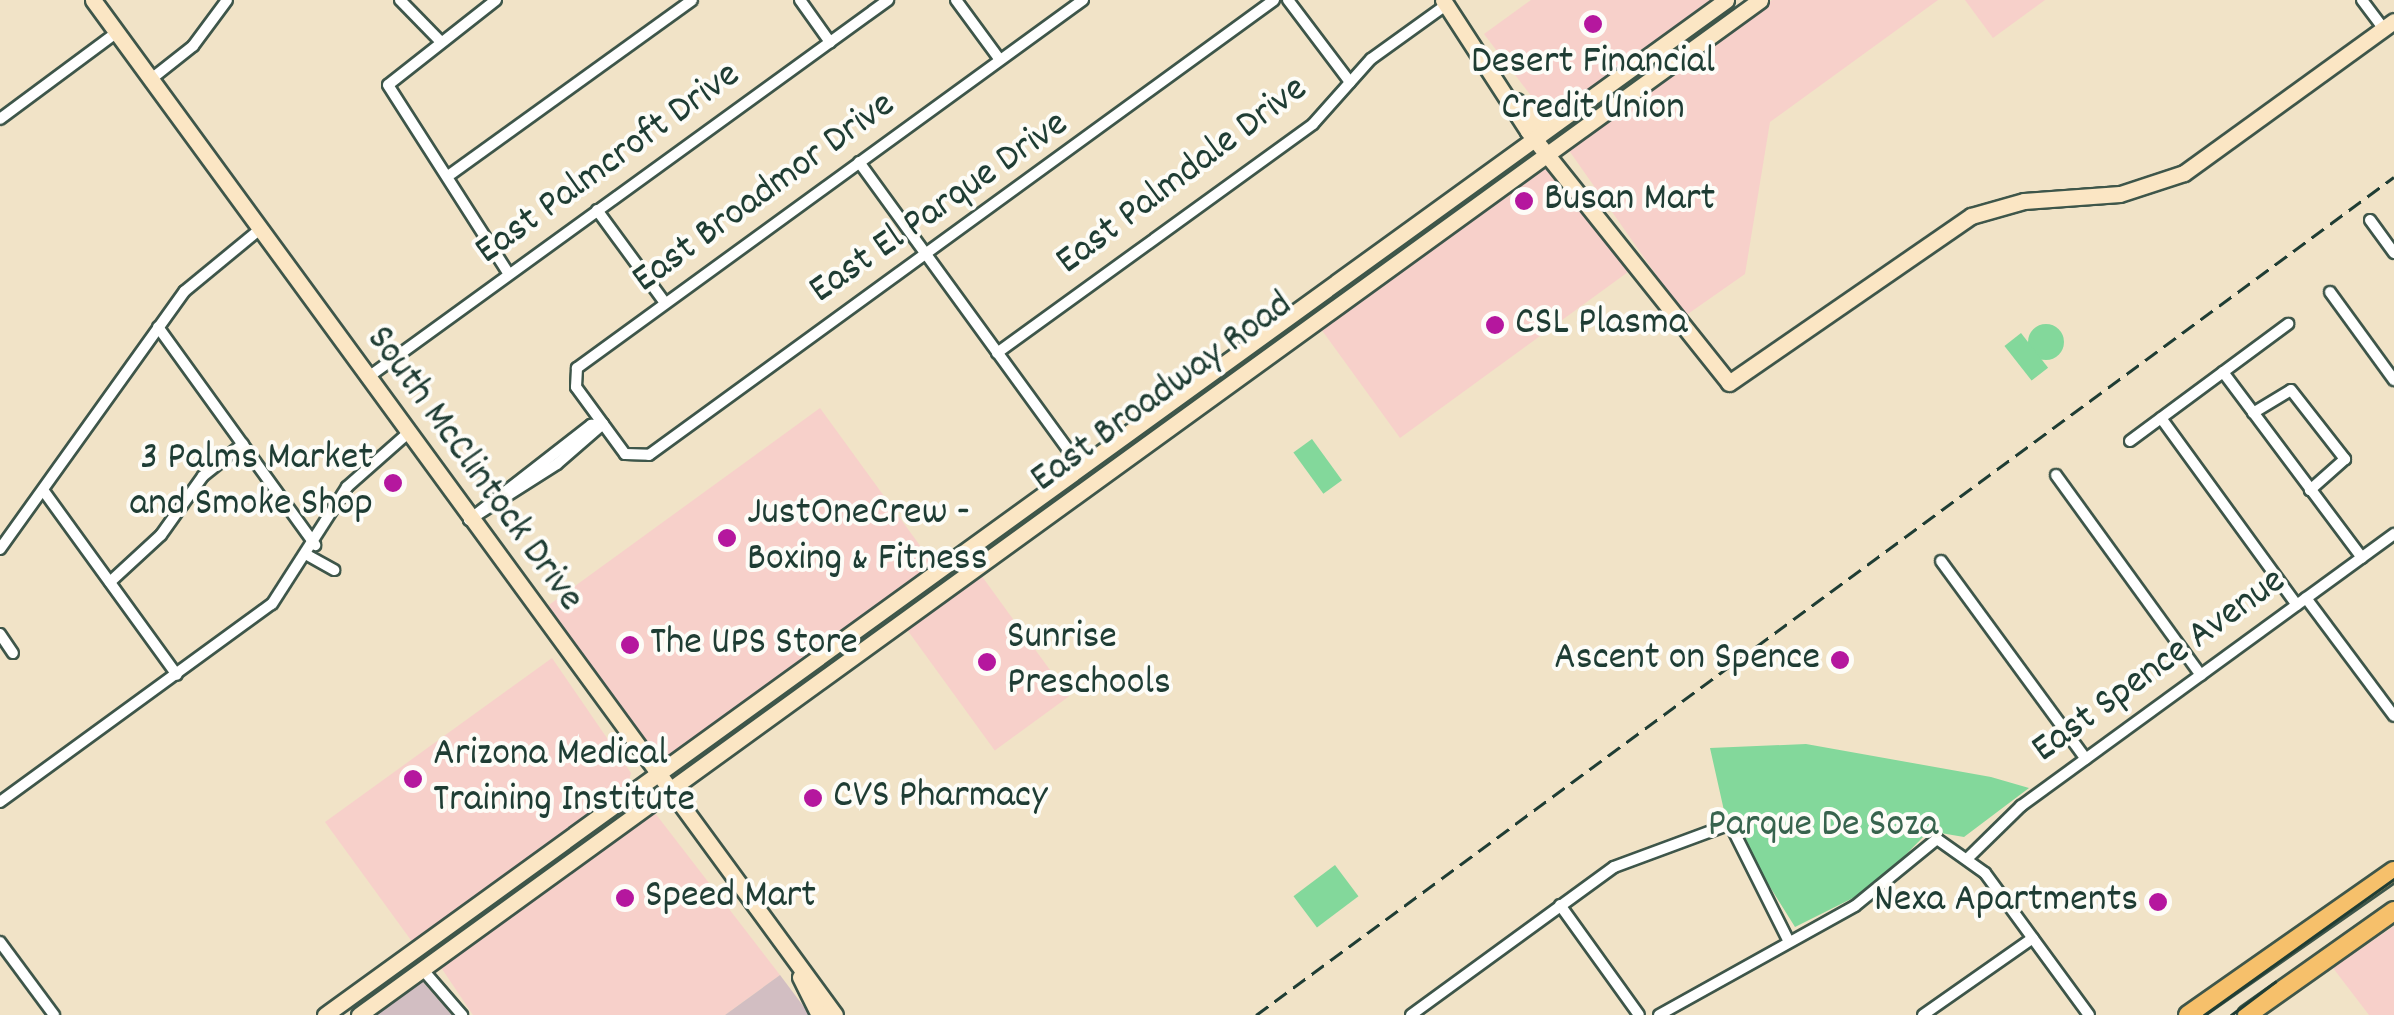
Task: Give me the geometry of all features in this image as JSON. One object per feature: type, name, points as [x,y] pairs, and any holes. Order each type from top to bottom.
[{"type":"main road","name":"South McClintock Drive","points":[[92,0],[665,794],[800,977],[834,1015]]},
{"type":"main road","name":"East Broadway Road","points":[[326,1015],[1726,0]]},
{"type":"main road","name":"East Broadway Road","points":[[360,1015],[1552,151],[1738,6],[1760,0]]},
{"type":"main road","points":[[1445,2],[1540,135],[1730,383],[1947,228],[2009,204],[2163,183],[2383,22]]},
{"type":"main road","points":[[1310,302],[1320,320]]},
{"type":"main road","points":[[1081,468],[1093,484]]},
{"type":"main road","points":[[873,619],[884,635]]},
{"type":"main road","points":[[2188,1015],[2394,870]]},
{"type":"main road","points":[[469,936],[488,898]]},
{"type":"main road","points":[[2247,1015],[2394,911]]},
{"type":"main road","points":[[405,958],[423,970]]},
{"type":"main road","name":"South McClintock Drive","points":[[800,977],[818,1015]]},
{"type":"street","points":[[150,80],[193,46],[227,0]]},
{"type":"street","points":[[400,0],[440,41]]},
{"type":"street","points":[[496,0],[388,82],[450,174],[509,274]]},
{"type":"street","points":[[450,174],[692,0]]},
{"type":"street","points":[[800,0],[830,42]]},
{"type":"street","name":"East Palmcroft Drive","points":[[366,378],[888,0]]},
{"type":"street","points":[[956,0],[1000,60]]},
{"type":"street","name":"East Broadmor Drive","points":[[636,460],[603,424],[574,371],[1083,0]]},
{"type":"street","name":"East El Parque Drive","points":[[636,460],[926,255],[1274,0]]},
{"type":"street","points":[[1288,0],[1350,82]]},
{"type":"street","points":[[2362,0],[2383,22]]},
{"type":"street","name":"East Palmdale Drive","points":[[997,353],[1313,124],[1350,82],[1445,2]]},
{"type":"street","points":[[0,119],[116,33]]},
{"type":"street","points":[[859,162],[1081,468]]},
{"type":"street","points":[[597,210],[665,303]]},
{"type":"street","points":[[2370,220],[2394,253]]},
{"type":"street","points":[[0,549],[158,327],[196,280],[259,230]]},
{"type":"street","points":[[2330,292],[2394,380]]},
{"type":"street","points":[[2130,441],[2288,324]]},
{"type":"street","points":[[158,327],[315,544]]},
{"type":"street","points":[[2223,372],[2362,558]]},
{"type":"street","points":[[2253,414],[2291,390],[2345,458],[2310,490]]},
{"type":"street","points":[[2160,418],[2394,716]]},
{"type":"street","points":[[469,520],[603,424]]},
{"type":"street","points":[[0,802],[272,604],[310,556],[346,487],[407,434]]},
{"type":"street","points":[[110,582],[162,536],[203,476],[243,444]]},
{"type":"street","points":[[2056,475],[2201,675]]},
{"type":"street","points":[[43,490],[177,674]]},
{"type":"street","name":"East Spence Avenue","points":[[1969,857],[2086,760],[2394,534]]},
{"type":"street","points":[[310,556],[334,570]]},
{"type":"street","points":[[1940,561],[2086,760]]},
{"type":"street","points":[[0,634],[14,653]]},
{"type":"street","points":[[1411,1015],[1560,905],[1633,857],[1730,824],[1788,940]]},
{"type":"street","points":[[1659,1015],[1869,897],[1937,839],[1969,857],[2089,1015]]},
{"type":"street","points":[[1560,905],[1639,1015]]},
{"type":"street","points":[[1922,1015],[2033,938]]},
{"type":"street","points":[[0,942],[54,1015]]},
{"type":"street","points":[[423,970],[462,1015]]},
{"type":"shaded area","points":[[1531,0],[1714,0],[1548,118],[1484,34]]},
{"type":"shaded area","points":[[1772,0],[1938,0],[1770,122],[1745,274],[1685,316],[1568,149]]},
{"type":"shaded area","points":[[1965,0],[2045,0],[1993,38]]},
{"type":"shaded area","points":[[1542,167],[1553,169],[1628,272],[1400,438],[1321,329]]},
{"type":"shaded area","points":[[820,408],[935,566],[663,763],[548,605]]},
{"type":"shaded area","name":"Sunrise Preschools","points":[[981,575],[1069,696],[995,750],[907,629]]},
{"type":"shaded area","points":[[552,658],[631,773],[628,785],[413,943],[325,822]]},
{"type":"shaded area","points":[[655,813],[780,975],[725,1015],[473,1015],[440,966]]},
{"type":"shaded area","points":[[2394,926],[2394,1015],[2369,1015],[2333,968]]},
{"type":"shaded area","points":[[780,975],[810,1015],[725,1015]]},
{"type":"shaded area","points":[[422,981],[452,1015],[372,1015],[416,982]]},
{"type":"green space","points":[[2046,324],[2059,329],[2064,342],[2059,355],[2046,360],[2033,355],[2028,342],[2033,329]]},
{"type":"green space","points":[[2021,333],[2048,368],[2032,381],[2004,346]]},
{"type":"green space","points":[[1312,439],[1342,480],[1323,494],[1293,453]]},
{"type":"green space","name":"Parque De Soza","points":[[1806,744],[1991,777],[2029,788],[1964,837],[1929,831],[1873,888],[1795,927],[1725,815],[1710,748]]},
{"type":"green space","points":[[1335,865],[1358,896],[1317,927],[1293,896]]},
{"type":"tram line","points":[[2204,1015],[2394,879]]},
{"type":"tram line","points":[[2231,1015],[2275,982]]},
{"type":"railway","points":[[1256,1015],[2394,177]]},
{"type":"place","name":"Desert Financial Credit Union","points":[[1593,24]]},
{"type":"place","name":"Busan Mart","points":[[1524,201]]},
{"type":"place","name":"CSL Plasma","points":[[1495,325]]},
{"type":"place","name":"3 Palms Market and Smoke Shop","points":[[393,483]]},
{"type":"place","name":"JustOneCrew - Boxing & Fitness","points":[[727,538]]},
{"type":"place","name":"The UPS Store","points":[[630,645]]},
{"type":"place","name":"Ascent on Spence","points":[[1840,660]]},
{"type":"place","name":"Sunrise Preschools","points":[[987,662]]},
{"type":"place","name":"Arizona Medical Training Institute","points":[[413,779]]},
{"type":"place","name":"CVS Pharmacy","points":[[813,798]]},
{"type":"place","name":"Speed Mart","points":[[625,898]]},
{"type":"place","name":"Nexa Apartments","points":[[2158,902]]}]
